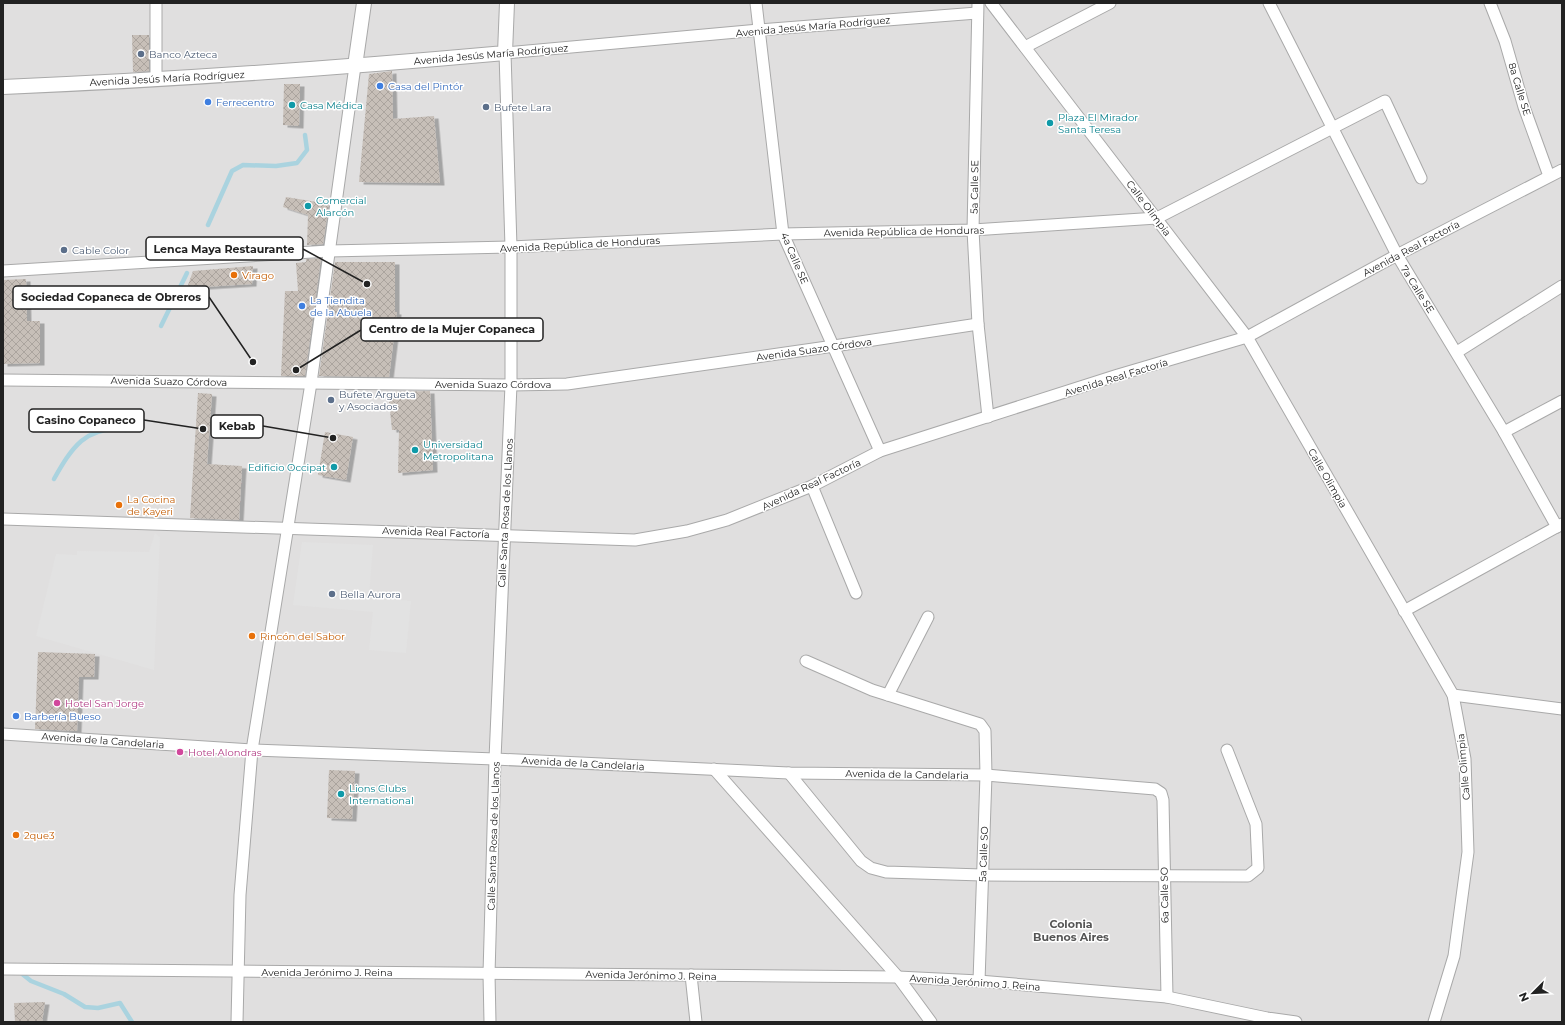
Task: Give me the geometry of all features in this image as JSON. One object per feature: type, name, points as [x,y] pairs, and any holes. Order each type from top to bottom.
[{"type":"street","points":[[156,3],[156,80]]},
{"type":"street","points":[[237,1022],[240,895],[252,750],[311,383],[364,3]]},
{"type":"street","name":"Calle Santa Rosa de los Llanos","points":[[490,1022],[489,974],[495,759],[503,534],[511,385],[510,247],[505,53],[507,3]]},
{"type":"street","name":"4a Calle SE","points":[[756,3],[783,234],[880,451]]},
{"type":"street","points":[[963,3],[974,10]]},
{"type":"street","name":"Calle Olimpia","points":[[991,3],[1247,337],[1453,695],[1465,759],[1468,852],[1454,956],[1434,1022]]},
{"type":"street","points":[[1025,47],[1110,3]]},
{"type":"street","name":"7a Calle SE","points":[[1269,3],[1397,255],[1457,352],[1560,526]]},
{"type":"street","name":"8a Calle SE","points":[[1490,3],[1505,40],[1524,107],[1549,176]]},
{"type":"street","name":"Avenida Jesús María Rodríguez","points":[[3,87],[156,80],[355,66],[974,10]]},
{"type":"street","name":"5a Calle SE","points":[[974,10],[973,230],[978,324],[988,418]]},
{"type":"street","points":[[1157,218],[1385,101],[1421,178]]},
{"type":"street","name":"Avenida Real Factoría","points":[[3,519],[503,534],[635,540],[661,536],[727,520],[812,486],[880,451],[988,418],[1118,375],[1247,337],[1397,255],[1562,170]]},
{"type":"street","name":"Avenida República de Honduras","points":[[3,270],[329,251],[510,247],[783,234],[973,230],[1157,218]]},
{"type":"street","points":[[1457,352],[1562,286]]},
{"type":"street","name":"Avenida Suazo Córdova","points":[[3,380],[511,385],[567,384],[978,324]]},
{"type":"street","points":[[1504,432],[1562,401]]},
{"type":"street","points":[[812,486],[856,593]]},
{"type":"street","points":[[1404,611],[1560,526]]},
{"type":"street","points":[[806,661],[872,690],[888,695],[928,617]]},
{"type":"street","name":"5a Calle SO","points":[[888,695],[980,724],[985,731],[986,775],[979,981]]},
{"type":"street","points":[[1453,695],[1562,709]]},
{"type":"street","name":"Avenida de la Candelaria","points":[[3,734],[252,750],[495,759],[789,773],[986,775],[1155,789],[1161,794]]},
{"type":"street","points":[[789,773],[861,861],[871,868],[886,872],[982,875],[1248,876],[1258,868],[1259,855],[1256,824],[1227,750]]},
{"type":"street","points":[[714,769],[898,977],[931,1022]]},
{"type":"street","name":"6a Calle SO","points":[[1161,794],[1163,800],[1163,875],[1167,997]]},
{"type":"street","name":"Avenida Jerónimo J. Reina","points":[[3,969],[898,977],[979,981],[1167,997],[1267,1020],[1296,1022]]},
{"type":"street","points":[[691,975],[696,1022]]},
{"type":"shaded area","points":[[3,3],[1562,3],[1562,1022],[3,1022]]},
{"type":"shaded area","points":[[155,533],[160,537],[154,670],[36,636],[56,554],[77,555],[77,551],[149,552]]},
{"type":"shaded area","name":"Bella Aurora","points":[[302,542],[373,545],[369,597],[411,601],[406,653],[369,650],[373,612],[293,605]]},
{"type":"building","name":"Banco Azteca","points":[[132,35],[149,35],[149,71],[133,72]]},
{"type":"building","points":[[392,71],[393,119],[434,116],[440,183],[359,182],[369,74]]},
{"type":"building","name":"Casa Médica","points":[[284,84],[300,84],[299,126],[283,125]]},
{"type":"building","points":[[286,197],[329,204],[323,244],[307,245],[308,215],[283,207]]},
{"type":"building","points":[[321,258],[305,376],[281,376],[285,291],[298,291],[296,263],[306,262],[306,259]]},
{"type":"building","points":[[335,262],[395,262],[395,312],[397,312],[389,377],[319,376]]},
{"type":"building","points":[[253,266],[252,284],[187,288],[193,271]]},
{"type":"building","points":[[26,279],[27,321],[40,321],[40,363],[3,364],[3,280]]},
{"type":"building","name":"Universidad Metropolitana","points":[[430,391],[433,470],[398,473],[399,430],[392,430],[388,392]]},
{"type":"building","points":[[198,393],[212,394],[207,464],[242,466],[239,520],[190,518]]},
{"type":"building","points":[[325,432],[353,437],[346,480],[318,475]]},
{"type":"building","name":"Hotel San Jorge","points":[[38,652],[95,654],[94,677],[79,677],[77,731],[35,729]]},
{"type":"building","name":"Lions Clubs International","points":[[329,770],[355,771],[352,819],[327,818]]},
{"type":"building","points":[[45,1002],[42,1022],[15,1022],[14,1003]]},
{"type":"waterway","points":[[208,225],[232,171],[243,165],[276,166],[297,163],[307,150],[305,135]]},
{"type":"waterway","points":[[161,326],[187,273]]},
{"type":"waterway","points":[[54,479],[67,458],[81,441],[100,431],[112,429],[126,430],[127,421]]},
{"type":"waterway","points":[[21,973],[31,981],[64,994],[85,1007],[98,1008],[120,1003],[132,1022]]},
{"type":"place","name":"Banco Azteca","points":[[141,54]]},
{"type":"place","name":"Casa del Pintór","points":[[380,86]]},
{"type":"place","name":"Ferrecentro","points":[[208,102]]},
{"type":"place","name":"Casa Médica","points":[[292,105]]},
{"type":"place","name":"Bufete Lara","points":[[486,107]]},
{"type":"place","name":"Plaza El Mirador Santa Teresa","points":[[1050,123]]},
{"type":"place","name":"Comercial Alarcón","points":[[308,206]]},
{"type":"place","name":"Cable Color","points":[[64,250]]},
{"type":"place","name":"Virago","points":[[234,275]]},
{"type":"place","name":"Lenca Maya Restaurante","points":[[367,284]]},
{"type":"place","name":"La Tiendita de la Abuela","points":[[302,306]]},
{"type":"place","name":"Sociedad Copaneca de Obreros","points":[[253,362]]},
{"type":"place","name":"Centro de la Mujer Copaneca","points":[[296,370]]},
{"type":"place","name":"Bufete Argueta y Asociados","points":[[331,400]]},
{"type":"place","name":"Casino Copaneco","points":[[203,429]]},
{"type":"place","name":"Kebab","points":[[333,438]]},
{"type":"place","name":"Universidad Metropolitana","points":[[415,450]]},
{"type":"place","name":"Edificio Occipat","points":[[334,467]]},
{"type":"place","name":"La Cocina de Kayeri","points":[[119,505]]},
{"type":"place","name":"Bella Aurora","points":[[332,594]]},
{"type":"place","name":"Rincón del Sabor","points":[[252,636]]},
{"type":"place","name":"Hotel San Jorge","points":[[57,703]]},
{"type":"place","name":"Barbería Bueso","points":[[16,716]]},
{"type":"place","name":"Hotel Alondras","points":[[180,752]]},
{"type":"place","name":"Lions Clubs International","points":[[341,794]]},
{"type":"place","name":"2que3","points":[[16,835]]},
{"type":"district","name":"Colonia Buenos Aires","points":[[1071,930]]}]
